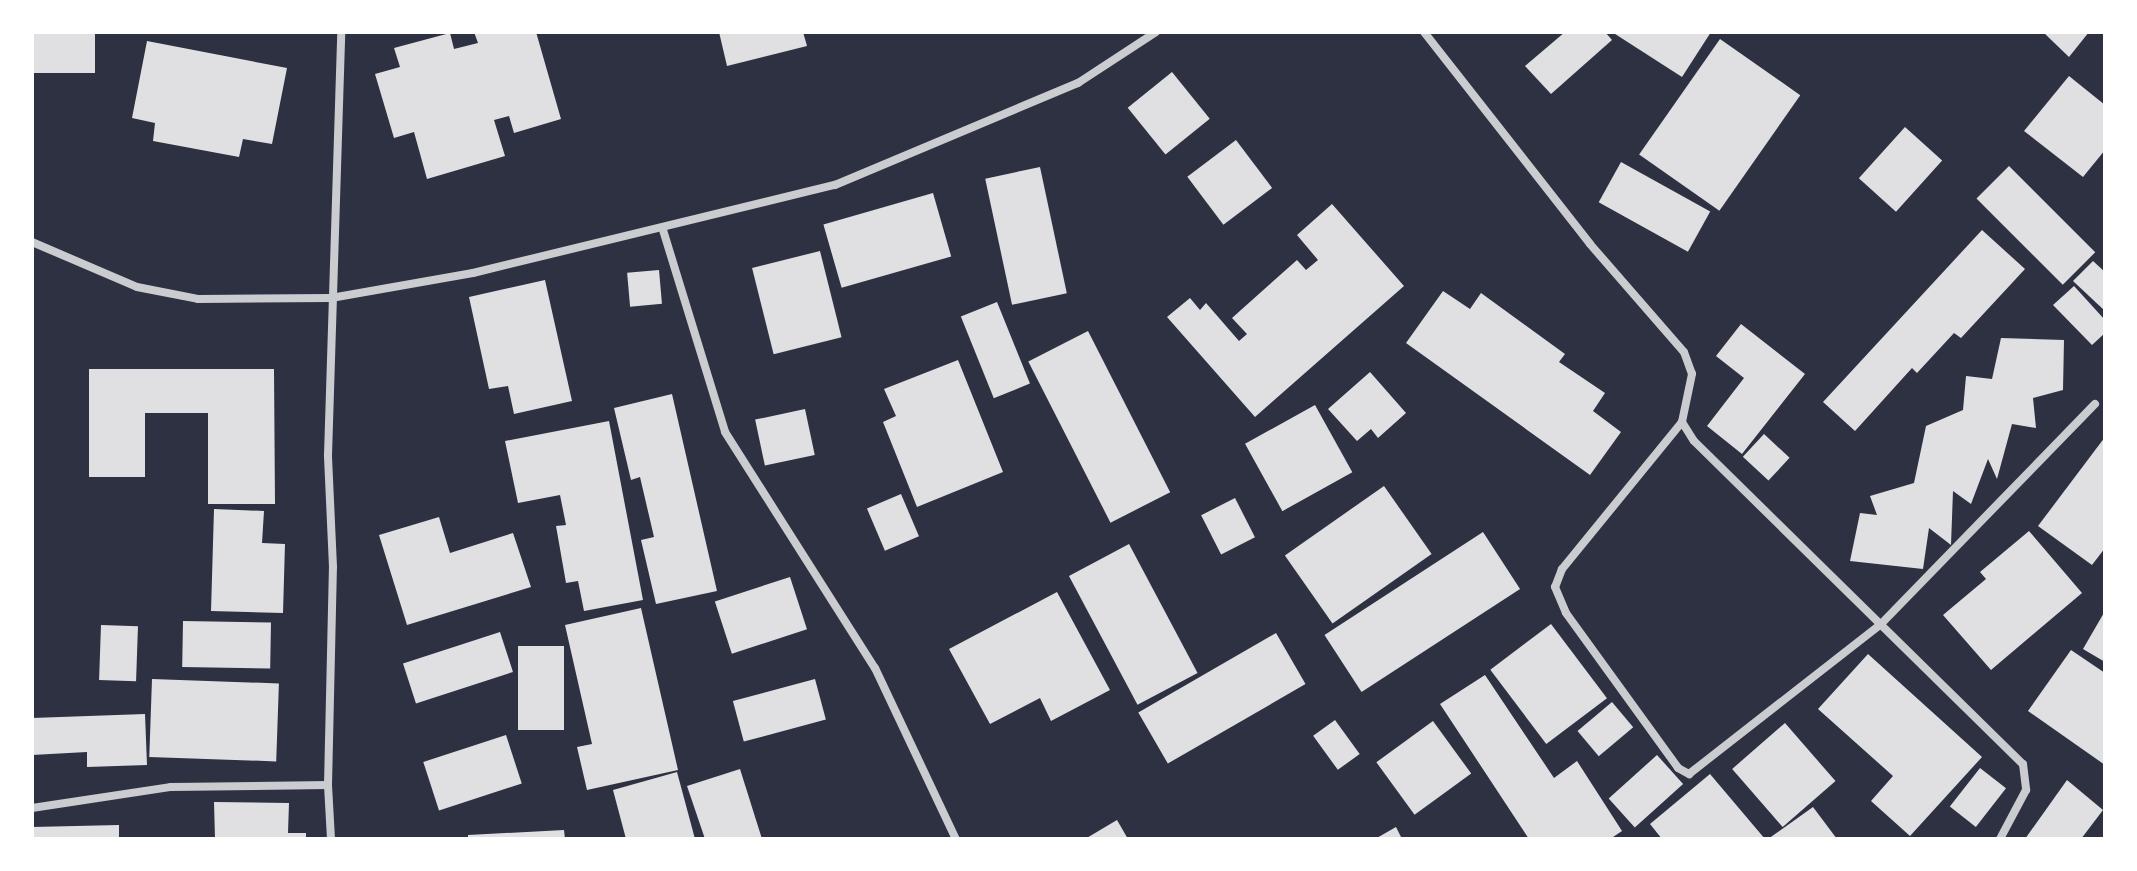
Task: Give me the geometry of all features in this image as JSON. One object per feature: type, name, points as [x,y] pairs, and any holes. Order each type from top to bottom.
[{"type":"street","points":[[331,839],[328,785],[333,567],[328,455],[341,32]]},
{"type":"street","points":[[32,242],[137,287],[198,299],[331,298],[473,273],[663,230],[835,185],[985,125],[1078,83],[1156,32]]},
{"type":"street","points":[[1424,32],[1590,244],[1684,352],[1692,374],[1682,422],[1562,569],[1555,587],[1566,613],[1678,768],[1689,774],[1881,624],[2095,404]]},
{"type":"street","points":[[663,230],[725,432],[875,668],[956,839]]},
{"type":"street","points":[[1682,422],[1694,441],[2023,764],[2026,790],[2000,839]]},
{"type":"street","points":[[32,808],[171,787],[328,785]]},
{"type":"building","points":[[32,32],[95,32],[95,73],[32,73]]},
{"type":"building","points":[[474,32],[536,32],[561,119],[514,133],[509,116],[494,120],[505,156],[427,179],[414,132],[394,138],[375,74],[400,67],[394,48],[450,33],[454,49],[478,43]]},
{"type":"building","points":[[719,32],[803,32],[807,46],[727,66]]},
{"type":"building","points":[[1565,32],[1605,32],[1612,40],[1551,94],[1525,66]]},
{"type":"building","points":[[1612,32],[1711,32],[1682,77]]},
{"type":"building","points":[[2043,32],[2089,32],[2069,57]]},
{"type":"building","points":[[1720,39],[1800,95],[1719,211],[1639,155]]},
{"type":"building","points":[[147,41],[287,68],[272,144],[243,139],[239,157],[153,141],[155,123],[132,118]]},
{"type":"building","points":[[1172,72],[1210,119],[1165,155],[1128,108]]},
{"type":"building","points":[[2069,76],[2105,105],[2105,150],[2083,177],[2024,131]]},
{"type":"building","points":[[1905,127],[1942,160],[1896,212],[1859,178]]},
{"type":"building","points":[[1236,140],[1272,188],[1223,225],[1187,177]]},
{"type":"building","points":[[1621,162],[1710,211],[1688,252],[1599,202]]},
{"type":"building","points":[[2009,166],[2095,252],[2063,285],[1976,199]]},
{"type":"building","points":[[1040,167],[1067,293],[1012,305],[985,179]]},
{"type":"building","points":[[933,193],[951,256],[842,288],[823,224]]},
{"type":"building","points":[[1332,204],[1404,286],[1255,417],[1167,317],[1190,298],[1200,310],[1206,303],[1239,341],[1247,334],[1232,318],[1297,260],[1306,270],[1318,260],[1297,235]]},
{"type":"building","points":[[1982,230],[2025,269],[1961,338],[1954,333],[1917,373],[1912,368],[1855,431],[1823,402]]},
{"type":"building","points":[[820,251],[842,337],[774,354],[752,268]]},
{"type":"building","points":[[2093,261],[2105,272],[2105,311],[2073,281]]},
{"type":"building","points":[[659,270],[662,304],[630,307],[627,273]]},
{"type":"building","points":[[545,280],[572,401],[514,414],[508,386],[489,389],[469,297]]},
{"type":"building","points":[[2074,286],[2105,320],[2105,333],[2092,345],[2053,305]]},
{"type":"building","points":[[1443,291],[1470,309],[1481,293],[1565,354],[1559,362],[1605,393],[1593,411],[1621,432],[1590,475],[1406,343]]},
{"type":"building","points":[[997,302],[1030,384],[994,398],[961,317]]},
{"type":"building","points":[[1741,324],[1805,374],[1742,454],[1707,426],[1744,378],[1716,356]]},
{"type":"building","points":[[1088,331],[1170,492],[1110,523],[1028,361]]},
{"type":"building","points":[[2001,338],[2064,340],[2063,390],[2033,398],[2036,428],[2012,424],[1997,479],[1988,459],[1971,504],[1953,491],[1951,545],[1929,528],[1923,569],[1850,561],[1860,513],[1877,515],[1870,496],[1914,483],[1926,426],[1963,410],[1966,376],[1992,379]]},
{"type":"building","points":[[958,360],[1003,472],[917,507],[883,422],[896,416],[884,389]]},
{"type":"building","points":[[89,369],[274,369],[275,504],[208,504],[208,413],[145,413],[145,477],[89,477]]},
{"type":"building","points":[[1370,372],[1406,413],[1378,438],[1371,429],[1357,441],[1328,409]]},
{"type":"building","points":[[672,394],[717,591],[656,604],[641,540],[654,537],[640,477],[631,480],[614,408]]},
{"type":"building","points":[[1315,405],[1352,472],[1282,511],[1245,444]]},
{"type":"building","points":[[805,409],[815,455],[765,466],[755,420]]},
{"type":"building","points":[[609,421],[643,600],[584,611],[578,581],[566,583],[556,526],[566,525],[560,495],[518,503],[505,441]]},
{"type":"building","points":[[1764,434],[1790,458],[1768,481],[1743,457]]},
{"type":"building","points":[[2105,437],[2105,548],[2092,565],[2038,526]]},
{"type":"building","points":[[1384,486],[1432,554],[1332,623],[1285,555]]},
{"type":"building","points":[[901,494],[919,536],[885,551],[867,508]]},
{"type":"building","points":[[1235,498],[1255,537],[1221,554],[1201,515]]},
{"type":"building","points":[[214,509],[264,511],[262,543],[285,544],[283,613],[211,611]]},
{"type":"building","points":[[439,517],[450,553],[513,533],[531,587],[407,625],[379,535]]},
{"type":"building","points":[[2029,531],[2082,593],[1991,670],[1943,615],[1986,579],[1980,572]]},
{"type":"building","points":[[1483,532],[1520,589],[1362,692],[1324,635]]},
{"type":"building","points":[[1129,544],[1198,673],[1138,705],[1069,576]]},
{"type":"building","points":[[790,577],[807,629],[732,654],[715,601]]},
{"type":"building","points":[[1057,592],[1110,690],[1051,721],[1040,698],[990,724],[949,649]]},
{"type":"building","points":[[641,608],[678,770],[587,790],[577,747],[592,744],[565,625]]},
{"type":"building","points":[[2105,611],[2105,662],[2083,649]]},
{"type":"building","points":[[183,621],[271,623],[270,669],[182,667]]},
{"type":"building","points":[[1551,624],[1607,698],[1546,744],[1490,670]]},
{"type":"building","points":[[101,625],[138,626],[136,681],[99,680]]},
{"type":"building","points":[[500,632],[513,672],[416,703],[403,664]]},
{"type":"building","points":[[1276,633],[1306,684],[1168,764],[1138,712]]},
{"type":"building","points":[[518,646],[564,646],[564,730],[518,730]]},
{"type":"building","points":[[2071,650],[2105,673],[2105,765],[2028,711]]},
{"type":"building","points":[[1868,654],[1982,757],[1910,836],[1871,801],[1893,776],[1818,709]]},
{"type":"building","points":[[1485,675],[1554,778],[1577,761],[1622,831],[1610,839],[1529,839],[1440,704]]},
{"type":"building","points":[[152,679],[279,683],[276,761],[149,757]]},
{"type":"building","points":[[815,679],[826,720],[744,742],[733,701]]},
{"type":"building","points":[[1612,702],[1633,727],[1599,756],[1578,731]]},
{"type":"building","points":[[145,714],[147,765],[87,767],[87,752],[32,755],[32,718]]},
{"type":"building","points":[[1335,720],[1360,754],[1338,770],[1313,736]]},
{"type":"building","points":[[1433,721],[1471,774],[1415,815],[1376,762]]},
{"type":"building","points":[[1785,723],[1836,781],[1783,827],[1732,769]]},
{"type":"building","points":[[506,735],[522,784],[439,810],[423,762]]},
{"type":"building","points":[[1657,755],[1683,784],[1635,827],[1609,798]]},
{"type":"building","points":[[1980,768],[2006,788],[1976,827],[1950,807]]},
{"type":"building","points":[[740,769],[762,839],[705,839],[687,786]]},
{"type":"building","points":[[677,772],[695,839],[626,839],[613,790]]},
{"type":"building","points":[[1710,774],[1765,839],[1662,839],[1650,824]]},
{"type":"building","points":[[2067,780],[2103,810],[2081,839],[2025,839]]},
{"type":"building","points":[[214,802],[289,803],[288,833],[306,833],[306,839],[215,839]]},
{"type":"building","points":[[1813,807],[1837,839],[1768,839]]},
{"type":"building","points":[[1117,820],[1128,839],[1085,839]]},
{"type":"building","points":[[119,825],[119,839],[32,839],[32,827]]},
{"type":"building","points":[[1396,827],[1402,839],[1375,839]]},
{"type":"building","points":[[564,830],[565,839],[468,839],[468,835]]}]
